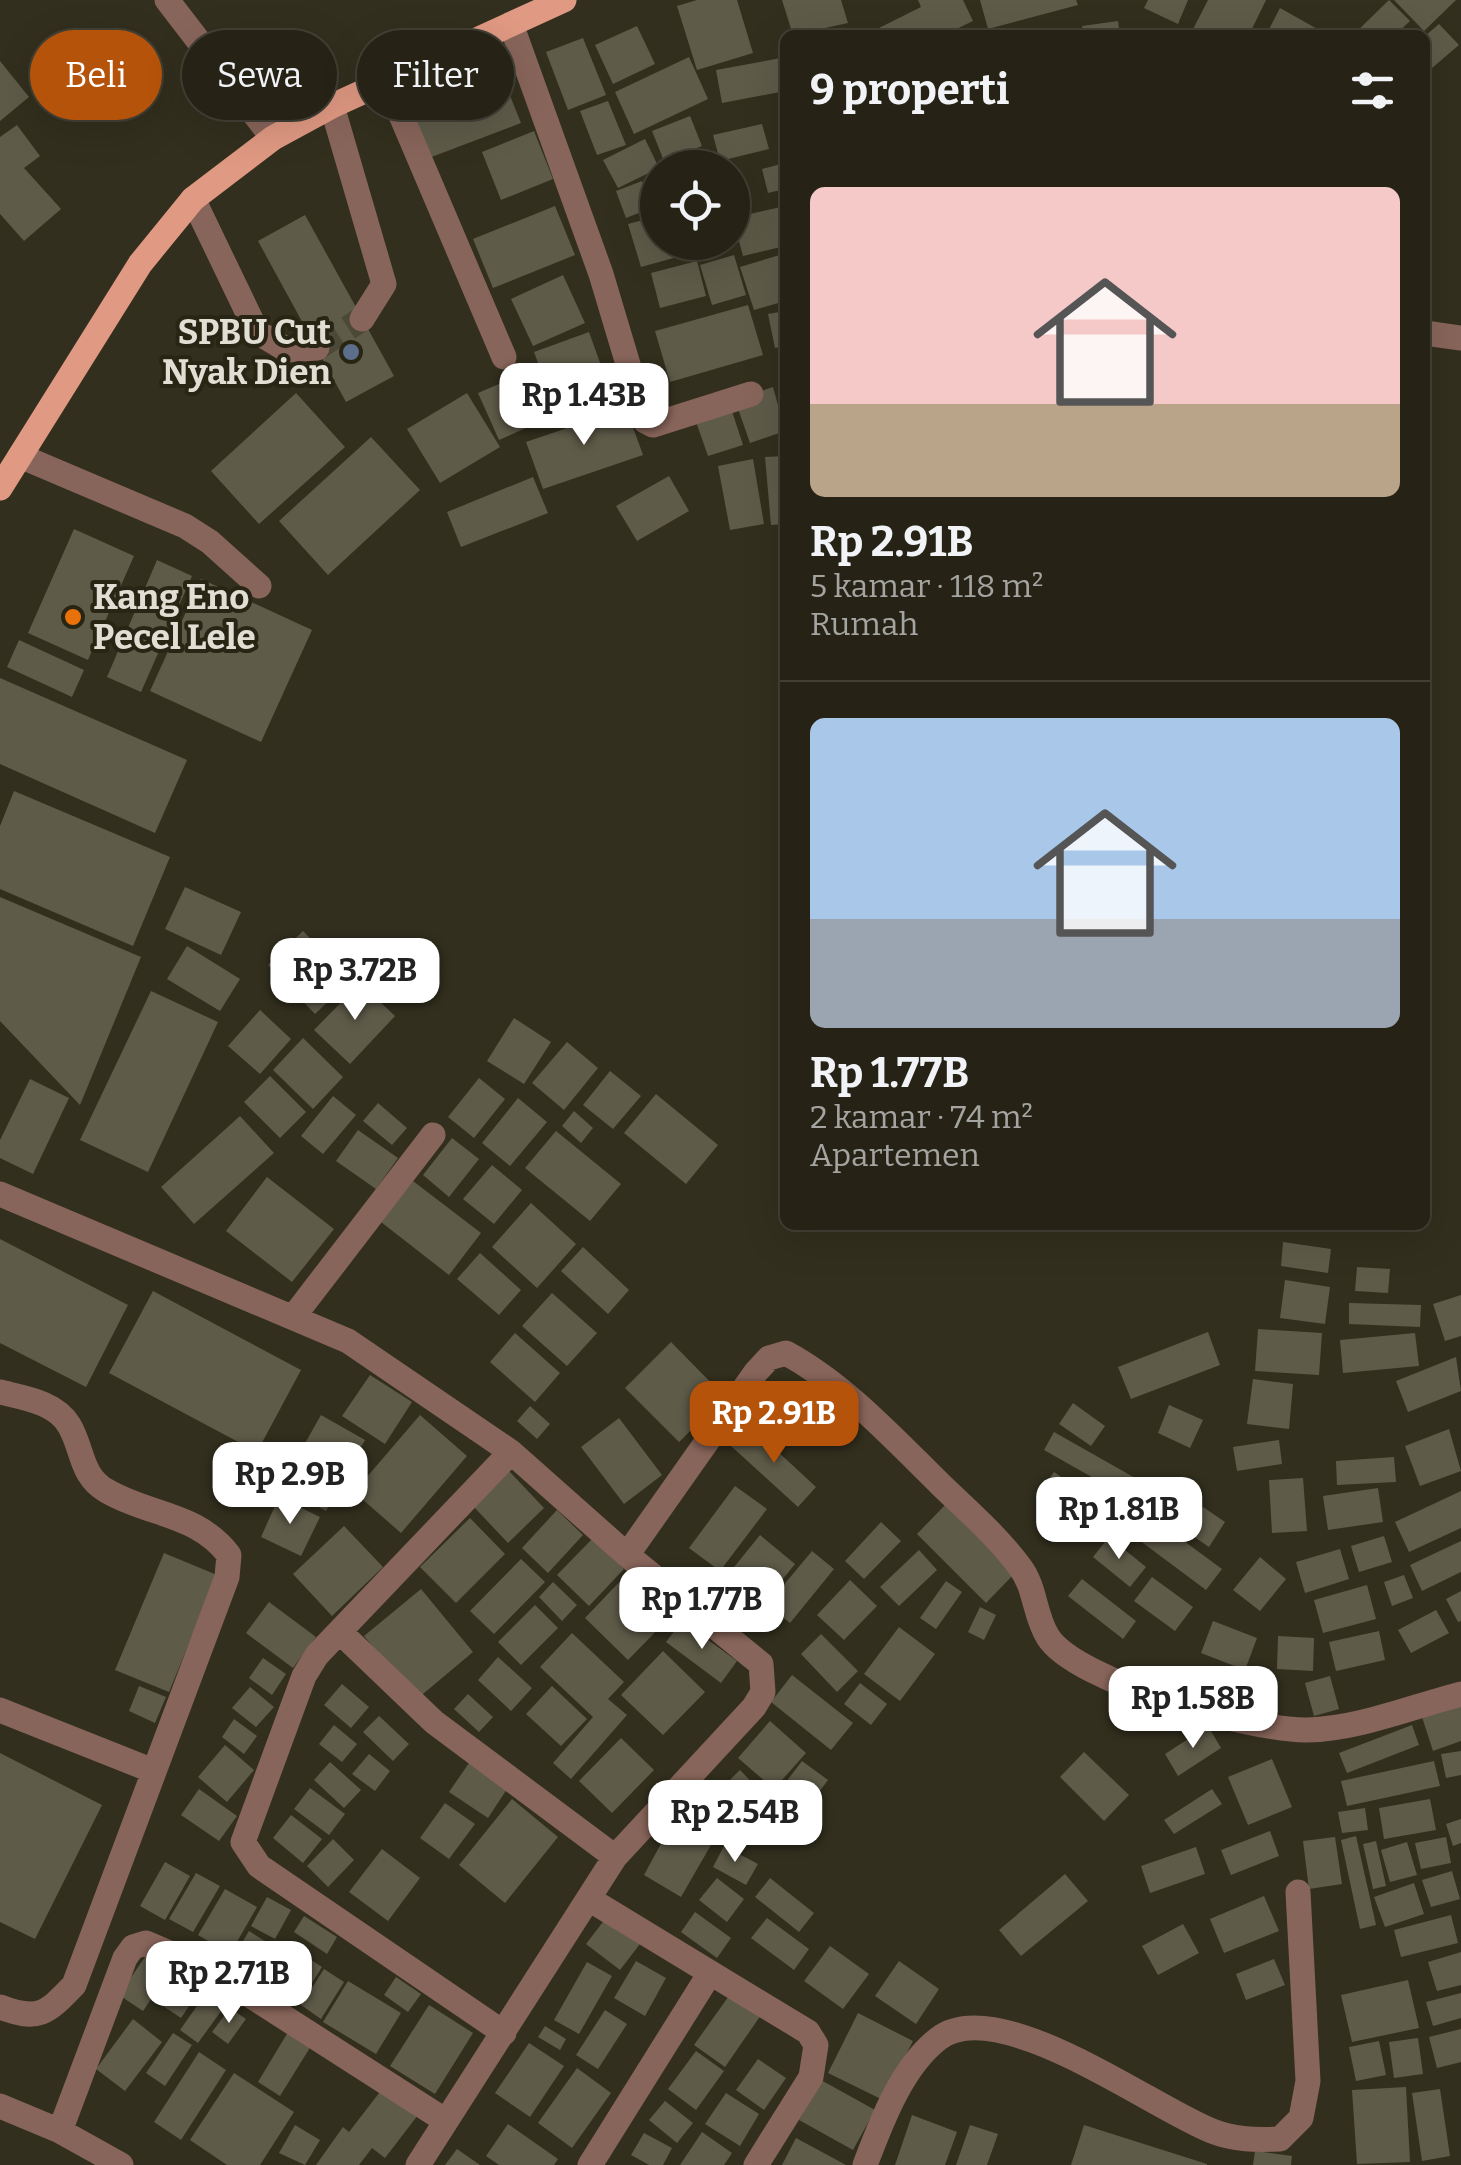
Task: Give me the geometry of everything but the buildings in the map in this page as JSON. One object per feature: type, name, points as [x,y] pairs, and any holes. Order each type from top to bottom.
[{"type":"main road","points":[[498,30],[564,0]]},
{"type":"main road","points":[[0,488],[140,264],[193,199],[273,138],[306,120]]},
{"type":"street","points":[[167,0],[273,138]]},
{"type":"street","points":[[511,24],[602,274],[645,421],[653,425],[751,394]]},
{"type":"street","points":[[336,120],[384,284],[362,319]]},
{"type":"street","points":[[403,120],[504,356]]},
{"type":"street","points":[[193,199],[257,332],[287,350],[317,348]]},
{"type":"street","points":[[1430,334],[1461,338]]},
{"type":"street","points":[[20,456],[184,526],[210,542],[259,586]]},
{"type":"street","points":[[294,1316],[432,1135]]},
{"type":"street","points":[[0,1194],[348,1341],[511,1452],[627,1555],[762,1664],[765,1677],[754,1706],[616,1858],[418,2165]]},
{"type":"street","points":[[627,1555],[756,1372],[770,1358],[786,1353],[876,1422],[985,1528],[1020,1567],[1034,1590],[1048,1637],[1068,1657],[1128,1687],[1264,1727],[1343,1726],[1461,1694]]},
{"type":"street","points":[[0,1392],[42,1402],[68,1423],[88,1474],[105,1490],[212,1532],[228,1555],[227,1577],[151,1770],[74,1985],[49,2010],[24,2016],[0,2007]]},
{"type":"street","points":[[504,2033],[259,1866],[243,1842],[304,1676],[340,1632],[511,1452]]},
{"type":"street","points":[[340,1632],[434,1722],[616,1858]]},
{"type":"street","points":[[0,1710],[151,1770]]},
{"type":"street","points":[[864,2165],[900,2088],[921,2058],[938,2038],[980,2024],[1070,2056],[1212,2131],[1248,2141],[1280,2139],[1300,2118],[1308,2081],[1298,1892]]},
{"type":"street","points":[[589,1898],[808,2032],[816,2045],[811,2077],[756,2165]]},
{"type":"street","points":[[60,2131],[125,1958],[133,1947],[146,1943],[212,1972],[446,2121]]},
{"type":"street","points":[[590,2165],[710,1973]]},
{"type":"street","points":[[0,2106],[60,2131],[121,2165]]},
{"type":"tunnel","points":[[317,348],[362,319]]},
{"type":"place","name":"SPBU Cut Nyak Dien","points":[[351,352]]},
{"type":"place","name":"Kang Eno Pecel Lele","points":[[73,617]]}]
